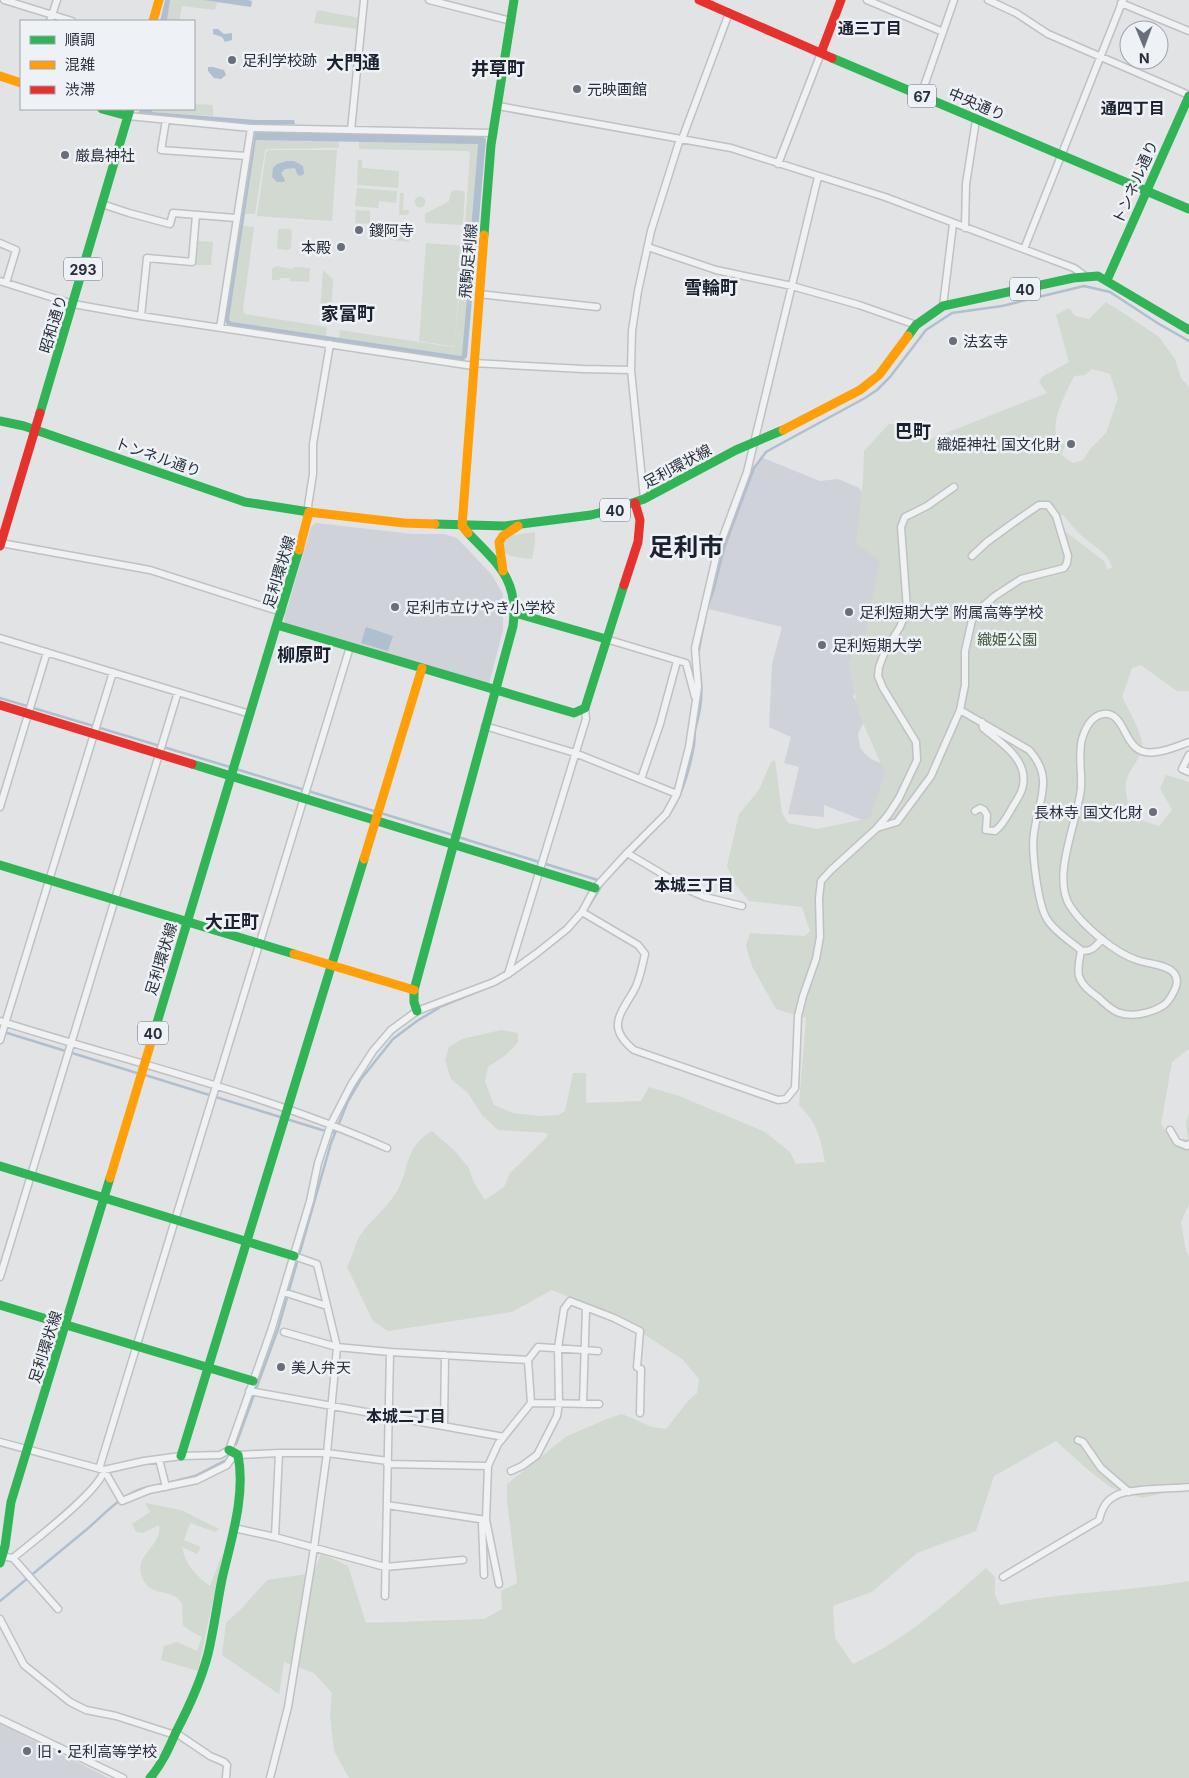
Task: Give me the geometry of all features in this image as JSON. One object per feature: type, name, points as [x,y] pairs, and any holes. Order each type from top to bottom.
[{"type":"main road","points":[[153,20],[159,0]]},
{"type":"main road","name":"飛駒足利線","points":[[462,526],[473,365],[493,132],[514,0]]},
{"type":"main road","name":"中央通り","points":[[699,0],[714,3],[729,13],[976,120],[1063,154],[1189,209]]},
{"type":"main road","points":[[822,53],[841,0]]},
{"type":"main road","points":[[0,76],[20,83]]},
{"type":"main road","name":"トンネル通り","points":[[1107,280],[1189,96]]},
{"type":"main road","points":[[109,110],[129,113]]},
{"type":"main road","name":"昭和通り","points":[[1,543],[129,113]]},
{"type":"main road","name":"足利環状線","points":[[1,1558],[10,1507],[26,1449],[66,1325],[232,776],[307,525],[309,512],[404,523],[518,526],[590,515],[635,503],[736,450],[811,416],[870,383],[916,325],[943,306],[1085,276],[1098,276],[1107,280],[1189,330]]},
{"type":"main road","name":"トンネル通り","points":[[0,421],[35,430],[245,502],[309,512]]},
{"type":"main road","points":[[277,625],[574,713],[585,708],[638,542],[640,520],[635,503]]},
{"type":"main road","points":[[417,1011],[414,1002],[414,990],[515,613],[513,590],[503,571],[462,526]]},
{"type":"main road","points":[[503,571],[499,542],[518,526]]},
{"type":"main road","points":[[515,613],[606,639]]},
{"type":"main road","points":[[181,1456],[422,668]]},
{"type":"main road","points":[[0,705],[595,888]]},
{"type":"main road","points":[[0,865],[414,990]]},
{"type":"main road","points":[[0,1166],[294,1256]]},
{"type":"main road","points":[[0,1305],[253,1381]]},
{"type":"main road","points":[[150,1778],[156,1772],[175,1734],[201,1677],[209,1649],[234,1528],[241,1468],[234,1452]]},
{"type":"street","points":[[4,0],[51,18],[65,20]]},
{"type":"street","points":[[51,18],[57,0]]},
{"type":"street","points":[[351,130],[364,0]]},
{"type":"street","points":[[429,0],[511,21]]},
{"type":"street","points":[[867,0],[943,32]]},
{"type":"street","points":[[921,95],[954,0]]},
{"type":"street","points":[[988,0],[1016,13],[1048,34],[1189,96]]},
{"type":"street","points":[[1024,249],[1122,2],[1189,31]]},
{"type":"street","points":[[644,499],[631,370],[632,331],[638,291],[650,232],[681,139],[729,13]]},
{"type":"street","points":[[778,164],[822,53]]},
{"type":"street","points":[[498,106],[731,148],[885,197],[1074,268],[1085,276]]},
{"type":"street","points":[[129,113],[166,120],[251,128],[493,132]]},
{"type":"street","points":[[166,120],[161,150],[246,156]]},
{"type":"street","points":[[965,228],[966,184],[976,120]]},
{"type":"street","points":[[220,328],[251,128]]},
{"type":"street","points":[[101,1469],[122,1501],[149,1490],[197,1480],[226,1465],[234,1452],[248,1394],[272,1328],[310,1201],[318,1163],[331,1124],[351,1085],[373,1051],[391,1030],[417,1011],[494,982],[537,953],[566,929],[582,912],[595,888],[666,814],[677,794],[689,747],[698,687],[695,648],[717,553],[746,472],[754,443],[818,177]]},
{"type":"street","points":[[102,204],[170,224],[173,213],[236,218]]},
{"type":"street","points":[[142,316],[147,258],[192,262],[196,214]]},
{"type":"street","points":[[943,306],[953,224]]},
{"type":"street","points":[[0,244],[16,250],[3,282],[73,304],[220,328],[473,365],[631,370]]},
{"type":"street","points":[[648,247],[716,270],[792,286],[859,305],[916,325]]},
{"type":"street","points":[[479,294],[597,307]]},
{"type":"street","points":[[309,512],[308,506],[313,474],[313,444],[330,344]]},
{"type":"street","points":[[582,912],[638,945],[645,954],[634,991],[624,1004],[618,1019],[618,1031],[625,1042],[634,1050],[778,1100],[786,1099],[795,1088],[798,1016],[816,959],[820,937],[821,881],[888,815],[899,798],[917,760],[916,742],[883,688],[878,676],[885,651],[900,627],[907,609],[901,527],[905,517],[927,506],[954,487]]},
{"type":"street","points":[[876,828],[897,822],[931,776],[960,710],[965,685],[965,651],[975,615],[995,596],[1021,579],[1064,568],[1068,556],[1056,516],[1048,505],[1040,506],[1012,523],[986,542],[972,556]]},
{"type":"street","points":[[1,543],[150,570],[281,612]]},
{"type":"street","points":[[0,638],[250,714]]},
{"type":"street","points":[[606,639],[686,663],[696,701]]},
{"type":"street","points":[[1,1558],[13,1558],[82,1499],[102,1478],[101,1469],[174,1219],[350,647]]},
{"type":"street","points":[[0,807],[47,652]]},
{"type":"street","points":[[641,779],[660,724],[678,661]]},
{"type":"street","points":[[0,1040],[3,1022],[113,672]]},
{"type":"street","points":[[0,1276],[178,692]]},
{"type":"street","points":[[508,974],[586,719],[585,708]]},
{"type":"street","points":[[960,710],[1029,750],[1041,767],[1043,792],[1034,834],[1034,848],[1039,894],[1047,919],[1081,950],[1091,950],[1102,938]]},
{"type":"street","points":[[1081,950],[1079,971],[1081,981],[1089,991],[1117,1012],[1143,1014],[1155,1010],[1168,1002],[1176,988],[1177,982],[1174,973],[1168,968],[1129,957],[1102,938],[1077,916],[1069,904],[1064,889],[1066,854],[1079,806],[1081,741],[1085,729],[1092,720],[1103,714],[1114,716],[1122,724],[1126,737],[1133,746],[1144,752],[1155,753],[1189,742]]},
{"type":"street","points":[[975,811],[980,808],[984,810],[987,815],[986,830],[995,831],[1003,822],[1019,796],[1024,782],[1022,768],[1017,759],[983,728],[982,722]]},
{"type":"street","points":[[485,726],[576,753],[677,794]]},
{"type":"street","points":[[1189,755],[1182,769],[1189,772]]},
{"type":"street","points":[[627,853],[691,891],[705,897],[742,906]]},
{"type":"street","points":[[3,1022],[287,1109],[331,1124],[387,1148]]},
{"type":"street","points":[[1170,1130],[1177,1142],[1187,1146],[1189,1144]]},
{"type":"street","points":[[270,1778],[288,1707],[314,1548],[327,1453],[337,1347],[318,1264],[294,1256]]},
{"type":"street","points":[[283,1292],[327,1306]]},
{"type":"street","points":[[511,1471],[537,1456],[556,1416],[559,1404],[558,1348],[564,1309],[570,1302],[614,1318],[640,1331],[637,1367],[641,1369],[640,1413]]},
{"type":"street","points":[[583,1404],[586,1308]]},
{"type":"street","points":[[284,1332],[337,1347],[528,1360]]},
{"type":"street","points":[[500,1584],[486,1520],[488,1466],[498,1444],[531,1403],[528,1360],[538,1347],[598,1351]]},
{"type":"street","points":[[385,1596],[390,1352]]},
{"type":"street","points":[[444,1426],[445,1355]]},
{"type":"street","points":[[248,1394],[332,1406],[504,1436]]},
{"type":"street","points":[[531,1403],[600,1404]]},
{"type":"street","points":[[1078,1440],[1083,1442],[1101,1468],[1129,1492]]},
{"type":"street","points":[[0,1442],[101,1469],[181,1456],[220,1455],[234,1452],[327,1453],[388,1463],[488,1466]]},
{"type":"street","points":[[275,1537],[279,1453]]},
{"type":"street","points":[[159,1459],[166,1487]]},
{"type":"street","points":[[1003,1578],[1099,1520],[1102,1509],[1108,1501],[1118,1494],[1189,1487]]},
{"type":"street","points":[[387,1506],[486,1520]]},
{"type":"street","points":[[484,1575],[482,1524],[486,1520]]},
{"type":"street","points":[[234,1528],[275,1537],[385,1567],[463,1560]]},
{"type":"street","points":[[13,1558],[58,1609]]},
{"type":"street","points":[[0,1620],[24,1664],[70,1702],[86,1710],[116,1716],[175,1734],[210,1756],[224,1762],[227,1766],[226,1778]]},
{"type":"street","points":[[0,1719],[123,1778]]},
{"type":"shaded area","name":"足利短期大学","points":[[763,458],[820,481],[838,479],[859,488],[868,500],[886,576],[853,697],[861,706],[864,721],[858,734],[860,747],[871,759],[891,767],[870,823],[824,805],[824,817],[788,814],[799,767],[784,763],[791,737],[769,727],[772,664],[782,627],[709,609],[715,575],[752,467]]},
{"type":"shaded area","name":"足利市立けやき小学校","points":[[316,523],[413,534],[444,534],[457,538],[492,575],[503,594],[503,630],[489,684],[285,625],[284,619],[311,527]]},
{"type":"shaded area","name":"旧・足利高等学校","points":[[0,1724],[109,1778],[0,1778]]},
{"type":"green space","points":[[170,0],[217,2],[215,10],[182,6],[179,20],[167,20]]},
{"type":"green space","points":[[317,10],[359,18],[358,29],[314,23]]},
{"type":"green space","points":[[195,104],[213,105],[213,116],[151,112],[152,110],[195,110]]},
{"type":"green space","points":[[256,140],[339,141],[339,148],[265,150],[255,214],[245,214]]},
{"type":"green space","points":[[359,141],[478,143],[471,229],[463,229],[465,226],[470,153],[468,151],[359,149]]},
{"type":"green space","points":[[269,150],[337,150],[332,221],[257,216],[266,152]]},
{"type":"green space","points":[[358,160],[362,160],[362,168],[399,171],[398,188],[357,185]]},
{"type":"green space","points":[[357,188],[397,191],[396,203],[379,201],[378,208],[355,206]]},
{"type":"green space","points":[[454,190],[465,193],[463,223],[461,225],[427,223],[425,221],[425,214],[449,201],[451,192]]},
{"type":"green space","points":[[400,193],[404,193],[403,210],[409,210],[408,215],[399,215]]},
{"type":"green space","points":[[420,196],[426,202],[420,208],[414,202]]},
{"type":"green space","points":[[356,210],[370,211],[370,224],[355,223]]},
{"type":"green space","points":[[243,226],[254,227],[243,310],[245,314],[327,327],[326,336],[231,322],[229,320]]},
{"type":"green space","points":[[279,229],[290,229],[292,231],[291,248],[288,250],[278,249],[277,247]]},
{"type":"green space","points":[[391,233],[409,234],[409,242],[391,240]]},
{"type":"green space","points":[[465,239],[472,239],[463,355],[339,338],[340,330],[454,346]]},
{"type":"green space","points":[[198,241],[213,242],[211,265],[196,265]]},
{"type":"green space","points":[[426,243],[463,246],[454,345],[451,346],[419,341]]},
{"type":"green space","points":[[276,266],[292,269],[295,267],[310,268],[309,282],[290,281],[290,278],[272,280],[272,269]]},
{"type":"green space","points":[[323,270],[333,279],[331,317],[320,316]]},
{"type":"green space","name":"織姫公園","points":[[1106,302],[1159,337],[1175,359],[1181,378],[1189,387],[1189,691],[1177,691],[1141,665],[1132,668],[1122,697],[1136,725],[1142,743],[1141,752],[1126,783],[1127,799],[1134,814],[1148,823],[1159,826],[1172,810],[1160,788],[1166,775],[1189,782],[1189,1050],[1172,1062],[1161,1124],[1171,1140],[1188,1139],[1186,1124],[1189,1112],[1189,1204],[1181,1222],[1186,1251],[1189,1256],[1189,1487],[1142,1498],[1110,1487],[1056,1441],[994,1476],[976,1531],[917,1553],[872,1592],[833,1606],[835,1638],[853,1664],[872,1655],[907,1633],[986,1568],[995,1577],[995,1595],[1000,1605],[1047,1597],[1142,1588],[1189,1581],[1189,1778],[349,1778],[334,1751],[330,1716],[332,1693],[314,1673],[284,1662],[279,1694],[222,1655],[226,1623],[267,1580],[314,1573],[321,1553],[348,1566],[366,1623],[484,1619],[502,1609],[501,1591],[517,1583],[507,1500],[507,1484],[567,1436],[607,1419],[622,1414],[652,1427],[666,1429],[688,1401],[697,1393],[699,1379],[682,1359],[619,1318],[552,1290],[512,1312],[388,1331],[373,1321],[347,1267],[361,1234],[394,1196],[403,1178],[411,1153],[422,1138],[432,1131],[455,1151],[469,1168],[473,1181],[485,1200],[504,1187],[510,1173],[547,1137],[547,1133],[498,1130],[482,1115],[468,1093],[451,1079],[445,1061],[449,1047],[462,1039],[501,1030],[518,1033],[518,1042],[507,1054],[488,1067],[485,1082],[494,1105],[513,1113],[540,1116],[558,1115],[565,1111],[573,1073],[586,1073],[586,1103],[641,1101],[649,1087],[679,1096],[765,1132],[790,1152],[796,1164],[825,1162],[817,1131],[810,1118],[799,1105],[806,1018],[776,1009],[752,966],[746,946],[750,933],[805,936],[810,931],[802,907],[749,901],[736,885],[727,866],[739,814],[759,790],[771,762],[775,760],[782,813],[788,823],[817,829],[870,818],[885,773],[859,714],[848,664],[865,635],[880,560],[856,544],[863,481],[864,451],[889,424],[904,424],[926,441],[1047,393],[1039,382],[1042,377],[1069,362],[1056,315],[1069,308],[1075,316],[1089,319]],"holes":[[[1092,369],[1110,374],[1118,398],[1106,433],[1091,448],[1083,460],[1073,463],[1061,455],[1065,445],[1056,433],[1057,415],[1074,376],[1085,375]],[[1058,515],[1063,515],[1079,534],[1104,553],[1112,567],[1108,570],[1104,561],[1066,532]]]},
{"type":"green space","points":[[535,532],[532,559],[513,557],[504,552],[502,548],[509,536]]},
{"type":"green space","points":[[145,1503],[181,1510],[219,1529],[216,1532],[190,1523],[184,1540],[201,1547],[197,1554],[182,1547],[183,1553],[192,1569],[210,1586],[223,1552],[198,1671],[161,1660],[164,1646],[177,1642],[197,1651],[202,1637],[183,1625],[182,1604],[177,1598],[152,1589],[142,1577],[141,1563],[157,1539],[159,1532],[159,1525],[143,1533],[136,1532],[132,1524],[150,1512]]},
{"type":"water","points":[[165,0],[170,0],[167,20],[160,20]]},
{"type":"water","points":[[203,0],[248,0],[252,1],[251,7]]},
{"type":"water","points":[[213,29],[218,29],[224,34],[232,33],[232,40],[225,42],[222,37],[213,34]]},
{"type":"water","points":[[208,67],[224,70],[226,75],[221,79],[214,78],[208,71]]},
{"type":"water","points":[[140,110],[152,110],[152,112],[256,120],[294,120],[295,124],[252,124],[138,115]]},
{"type":"water","points":[[255,132],[482,136],[486,139],[467,357],[463,361],[227,325],[225,321]],"holes":[[[256,140],[478,144],[471,229],[472,239],[461,356],[232,322],[229,320]]]},
{"type":"water","points":[[294,161],[303,166],[304,174],[300,176],[297,174],[295,168],[285,169],[281,173],[285,180],[284,182],[277,182],[272,177],[273,168],[277,164]]},
{"type":"water","points":[[366,627],[393,636],[388,651],[361,643]]},
{"type":"waterway","points":[[698,655],[707,607],[713,592],[724,548],[754,468],[766,452],[877,390],[890,377],[926,330],[952,313],[1002,306],[1084,286],[1110,292],[1189,341]]},
{"type":"waterway","points":[[669,814],[682,790],[692,754],[701,700],[700,673]]},
{"type":"waterway","points":[[0,698],[230,767]]},
{"type":"waterway","points":[[236,769],[453,835]]},
{"type":"waterway","points":[[458,837],[601,881]]},
{"type":"waterway","points":[[607,879],[647,838]]},
{"type":"waterway","points":[[589,906],[602,885]]},
{"type":"waterway","points":[[528,963],[549,947]]},
{"type":"waterway","points":[[236,1444],[278,1329],[331,1143],[348,1101],[361,1079],[393,1039],[417,1021],[442,1006],[496,984]]},
{"type":"waterway","points":[[4,1032],[140,1074]]},
{"type":"waterway","points":[[145,1075],[322,1130],[335,1132]]},
{"type":"waterway","points":[[171,1482],[195,1476],[228,1459]]},
{"type":"waterway","points":[[0,1601],[115,1504],[130,1494],[148,1487]]},
{"type":"traffic: fast","points":[[484,235],[491,145],[514,0]]},
{"type":"traffic: fast","points":[[832,58],[1189,209]]},
{"type":"traffic: fast","points":[[1107,280],[1189,96]]},
{"type":"traffic: fast","points":[[106,110],[128,116]]},
{"type":"traffic: fast","points":[[40,413],[130,110]]},
{"type":"traffic: fast","points":[[908,336],[916,325],[943,306],[1073,278],[1098,276],[1189,330]]},
{"type":"traffic: fast","points":[[0,421],[24,426],[245,502],[309,512]]},
{"type":"traffic: fast","points":[[435,524],[505,526],[591,515],[615,509],[644,499],[736,450],[783,430]]},
{"type":"traffic: fast","points":[[417,1011],[414,1002],[414,990],[513,626],[513,596],[504,574],[489,554],[468,533]]},
{"type":"traffic: fast","points":[[156,1026],[299,550]]},
{"type":"traffic: fast","points":[[277,625],[574,713],[585,708],[624,585]]},
{"type":"traffic: fast","points":[[515,613],[606,639]]},
{"type":"traffic: fast","points":[[192,764],[595,888]]},
{"type":"traffic: fast","points":[[181,1456],[364,859]]},
{"type":"traffic: fast","points":[[0,865],[294,954]]},
{"type":"traffic: fast","points":[[0,1166],[294,1256]]},
{"type":"traffic: fast","points":[[0,1563],[5,1546],[11,1502],[110,1178]]},
{"type":"traffic: fast","points":[[0,1305],[253,1381]]},
{"type":"traffic: fast","points":[[150,1778],[165,1756],[186,1713],[208,1654],[239,1502],[240,1470],[238,1455],[229,1450]]},
{"type":"traffic: slow","points":[[153,20],[159,0]]},
{"type":"traffic: slow","points":[[0,76],[20,83]]},
{"type":"traffic: slow","points":[[468,533],[462,526],[484,235]]},
{"type":"traffic: slow","points":[[783,430],[860,390],[879,375],[908,336]]},
{"type":"traffic: slow","points":[[299,550],[309,512],[404,523],[435,524]]},
{"type":"traffic: slow","points":[[503,571],[499,542],[503,536],[518,526]]},
{"type":"traffic: slow","points":[[364,859],[422,668]]},
{"type":"traffic: slow","points":[[294,954],[414,990]]},
{"type":"traffic: slow","points":[[110,1178],[156,1026]]},
{"type":"traffic: jam","points":[[699,0],[832,58]]},
{"type":"traffic: jam","points":[[821,53],[841,0]]},
{"type":"traffic: jam","points":[[0,546],[40,413]]},
{"type":"traffic: jam","points":[[624,585],[638,542],[640,520],[635,503]]},
{"type":"traffic: jam","points":[[0,705],[192,764]]},
{"type":"place","name":"足利学校跡","points":[[232,60]]},
{"type":"place","name":"元映画館","points":[[577,89]]},
{"type":"place","name":"厳島神社","points":[[65,155]]},
{"type":"place","name":"鑁阿寺","points":[[359,230]]},
{"type":"place","name":"本殿","points":[[341,247]]},
{"type":"place","name":"法玄寺","points":[[953,341]]},
{"type":"place","name":"織姫神社 国文化財","points":[[1071,444]]},
{"type":"place","name":"足利市立けやき小学校","points":[[395,607]]},
{"type":"place","name":"足利短期大学 附属高等学校","points":[[849,612]]},
{"type":"place","name":"足利短期大学","points":[[822,645]]},
{"type":"place","name":"長林寺 国文化財","points":[[1153,812]]},
{"type":"place","name":"美人弁天","points":[[281,1367]]},
{"type":"place","name":"旧・足利高等学校","points":[[27,1751]]},
{"type":"district","name":"通三丁目","points":[[870,28]]},
{"type":"district","name":"大門通","points":[[353,62]]},
{"type":"district","name":"井草町","points":[[498,68]]},
{"type":"district","name":"通四丁目","points":[[1133,108]]},
{"type":"district","name":"雪輪町","points":[[711,287]]},
{"type":"district","name":"家富町","points":[[348,313]]},
{"type":"district","name":"巴町","points":[[913,431]]},
{"type":"district","name":"足利市","points":[[686,547]]},
{"type":"district","name":"柳原町","points":[[304,654]]},
{"type":"district","name":"本城三丁目","points":[[694,885]]},
{"type":"district","name":"大正町","points":[[232,921]]},
{"type":"district","name":"本城二丁目","points":[[406,1416]]}]
